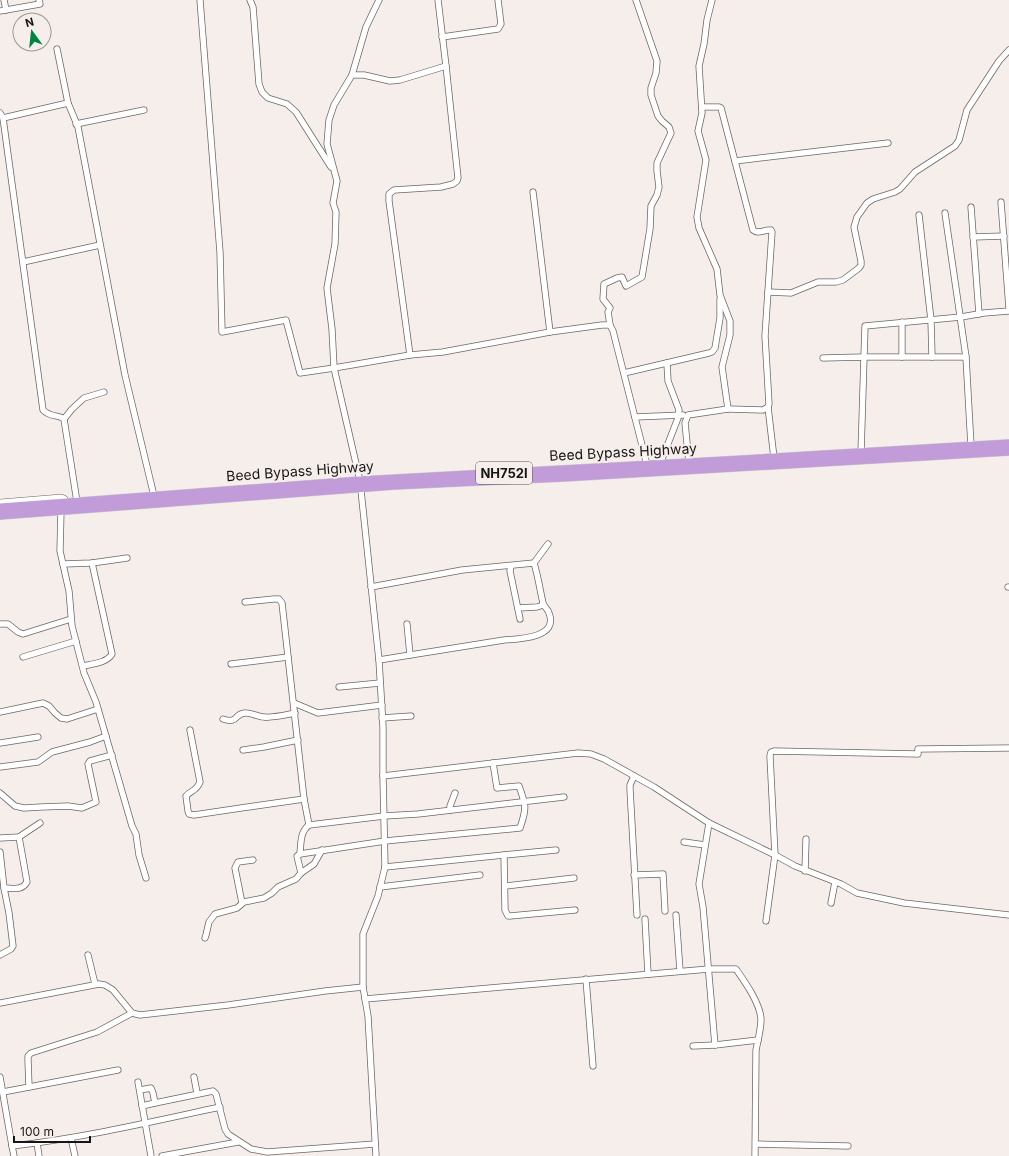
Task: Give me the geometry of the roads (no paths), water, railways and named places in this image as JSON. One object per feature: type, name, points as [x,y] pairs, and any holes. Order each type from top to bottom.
[{"type":"highway","name":"Beed Bypass Highway","points":[[80,505],[360,484],[660,464],[1009,444]]},
{"type":"highway","name":"Beed Bypass Highway","points":[[0,515],[62,509],[80,505],[154,496],[1009,451]]},
{"type":"highway","name":"Beed Bypass Highway","points":[[0,508],[62,509]]},
{"type":"street","points":[[4,0],[6,10]]},
{"type":"street","points":[[23,0],[24,6]]},
{"type":"street","points":[[0,11],[46,0]]},
{"type":"street","points":[[200,0],[220,252],[222,332],[286,320],[300,373],[410,355],[443,352],[550,332],[610,325]]},
{"type":"street","points":[[250,0],[253,7],[262,92],[268,98],[287,104],[296,112],[333,170]]},
{"type":"street","points":[[376,1156],[368,1016],[363,987],[363,934],[380,887],[385,868],[382,705],[379,660],[360,484],[334,368],[332,329],[327,288],[335,244],[336,212],[333,203],[337,181],[327,144],[329,120],[334,105],[352,75],[366,27],[379,0]]},
{"type":"street","points":[[410,355],[389,201],[390,194],[394,190],[441,187],[453,184],[458,178],[438,0]]},
{"type":"street","points":[[442,38],[498,29],[501,24],[498,0]]},
{"type":"street","points":[[636,0],[657,61],[656,73],[651,88],[651,95],[658,116],[669,127],[671,133],[658,163],[657,171],[659,187],[657,195],[651,206],[650,229],[642,277],[626,286],[622,277],[604,284],[603,299],[610,308],[608,312],[610,325],[613,331],[647,465]]},
{"type":"street","points":[[624,373],[709,353],[715,348],[720,318],[720,295],[717,270],[699,228],[697,217],[706,160],[698,131],[702,115],[699,66],[712,0]]},
{"type":"street","points":[[57,49],[68,103],[78,128],[125,375],[154,496]]},
{"type":"street","points":[[768,292],[791,293],[818,282],[836,282],[843,280],[859,268],[861,261],[854,226],[857,217],[867,203],[873,199],[900,189],[915,172],[955,146],[959,140],[967,110],[999,61],[1009,50]]},
{"type":"street","points":[[352,75],[364,75],[390,82],[446,66]]},
{"type":"street","points":[[64,419],[62,417],[48,414],[43,410],[1,115],[68,103]]},
{"type":"street","points":[[702,107],[721,108],[753,230],[758,232],[768,229],[772,232],[765,336],[768,407],[774,458]]},
{"type":"street","points":[[76,124],[144,110]]},
{"type":"street","points":[[735,161],[888,143]]},
{"type":"street","points":[[533,192],[550,332]]},
{"type":"street","points":[[861,453],[865,326],[961,317],[1009,309],[1001,202]]},
{"type":"street","points":[[971,207],[979,314]]},
{"type":"street","points":[[945,213],[966,357],[971,446]]},
{"type":"street","points":[[919,215],[931,320],[932,357]]},
{"type":"street","points":[[973,236],[1004,236]]},
{"type":"street","points":[[23,262],[100,245]]},
{"type":"street","points":[[720,295],[730,321],[731,328],[722,367],[728,409]]},
{"type":"street","points":[[902,322],[902,357]]},
{"type":"street","points":[[823,358],[966,357]]},
{"type":"street","points":[[660,464],[679,415],[679,410],[668,381],[667,363]]},
{"type":"street","points":[[80,505],[64,419],[84,398],[104,392]]},
{"type":"street","points":[[635,417],[688,415],[728,409],[763,410],[768,407]]},
{"type":"street","points":[[688,415],[685,423],[689,463]]},
{"type":"street","points":[[0,503],[64,499],[62,509],[60,552],[69,591],[72,626],[83,666],[112,755],[132,826],[136,834],[139,854],[146,878]]},
{"type":"street","points":[[0,519],[62,509]]},
{"type":"street","points":[[371,587],[462,570],[534,563],[548,544]]},
{"type":"street","points":[[63,564],[92,563],[127,558]]},
{"type":"street","points":[[83,666],[106,660],[112,654],[92,563]]},
{"type":"street","points":[[379,660],[504,640],[524,639],[539,635],[548,629],[550,622],[549,613],[543,605],[534,563]]},
{"type":"street","points":[[511,566],[510,572],[520,619]]},
{"type":"street","points":[[245,602],[279,599],[282,603],[304,799],[309,825]]},
{"type":"street","points":[[518,608],[537,607],[543,605]]},
{"type":"street","points":[[0,624],[8,624],[23,634],[71,619]]},
{"type":"street","points":[[407,624],[410,655]]},
{"type":"street","points":[[23,657],[76,641]]},
{"type":"street","points":[[231,664],[288,657]]},
{"type":"street","points":[[339,687],[380,683]]},
{"type":"street","points":[[0,712],[43,703],[49,706],[54,713],[61,718],[67,719],[98,709]]},
{"type":"street","points":[[294,703],[318,713],[382,705]]},
{"type":"street","points":[[223,719],[231,721],[237,716],[245,713],[266,718],[295,713]]},
{"type":"street","points":[[382,718],[411,716]]},
{"type":"street","points":[[190,730],[200,782],[197,788],[186,796],[189,814],[194,815],[304,799]]},
{"type":"street","points":[[0,767],[38,762],[52,752],[90,742],[106,736]]},
{"type":"street","points":[[0,743],[38,737]]},
{"type":"street","points":[[243,750],[298,740]]},
{"type":"street","points":[[766,921],[775,855],[770,756],[772,752],[918,754],[918,749],[1009,748]]},
{"type":"street","points":[[383,776],[583,752],[598,756],[654,787],[709,823],[805,871],[835,882],[857,893],[904,903],[1009,915]]},
{"type":"street","points":[[0,793],[15,806],[24,808],[68,806],[82,808],[96,802],[88,764],[112,755]]},
{"type":"street","points":[[300,854],[385,840],[520,828],[525,814],[525,802],[519,786],[497,788],[493,763]]},
{"type":"street","points":[[634,776],[630,789],[637,915]]},
{"type":"street","points":[[450,810],[455,793]]},
{"type":"street","points":[[300,873],[297,856],[300,854],[304,828],[309,825],[564,797]]},
{"type":"street","points":[[0,838],[19,837],[40,823]]},
{"type":"street","points":[[709,823],[699,884],[703,907],[715,1045]]},
{"type":"street","points":[[4,888],[21,888],[25,886],[27,882],[19,837]]},
{"type":"street","points":[[805,871],[806,839]]},
{"type":"street","points":[[684,842],[705,845]]},
{"type":"street","points":[[205,938],[209,922],[215,914],[237,908],[242,903],[268,896],[278,887],[296,879],[300,873],[314,864],[322,850]]},
{"type":"street","points":[[385,868],[556,850]]},
{"type":"street","points":[[0,852],[13,946],[11,949],[0,955]]},
{"type":"street","points":[[504,855],[505,910],[508,916],[575,910]]},
{"type":"street","points":[[242,903],[235,868],[238,862],[253,860]]},
{"type":"street","points":[[634,875],[663,874],[665,911]]},
{"type":"street","points":[[380,887],[480,875]]},
{"type":"street","points":[[505,886],[574,878]]},
{"type":"street","points":[[830,903],[835,882]]},
{"type":"street","points":[[676,915],[680,971]]},
{"type":"street","points":[[645,919],[648,974]]},
{"type":"street","points":[[88,955],[95,984]]},
{"type":"street","points":[[365,999],[680,971],[736,968],[758,1006],[761,1018],[760,1033],[756,1050],[755,1156]]},
{"type":"street","points":[[586,980],[593,1066]]},
{"type":"street","points":[[0,1003],[99,984],[105,985],[113,990],[132,1013],[140,1015],[363,987]]},
{"type":"street","points":[[29,1087],[28,1056],[31,1053],[97,1032],[132,1013]]},
{"type":"street","points":[[693,1046],[758,1040]]},
{"type":"street","points":[[3,1092],[118,1070]]},
{"type":"street","points":[[0,1077],[14,1156]]},
{"type":"street","points":[[194,1077],[197,1093]]},
{"type":"street","points":[[138,1082],[151,1156]]},
{"type":"street","points":[[140,1090],[150,1088],[153,1092],[155,1103]]},
{"type":"street","points":[[142,1106],[197,1093],[213,1091],[215,1092],[225,1129],[228,1134],[251,1149],[267,1152],[375,1144]]},
{"type":"street","points":[[12,1146],[71,1138],[220,1107]]},
{"type":"street","points":[[71,1138],[75,1156]]},
{"type":"street","points":[[162,1156],[239,1142]]},
{"type":"street","points":[[37,1143],[38,1156]]},
{"type":"street","points":[[756,1144],[848,1146]]}]
